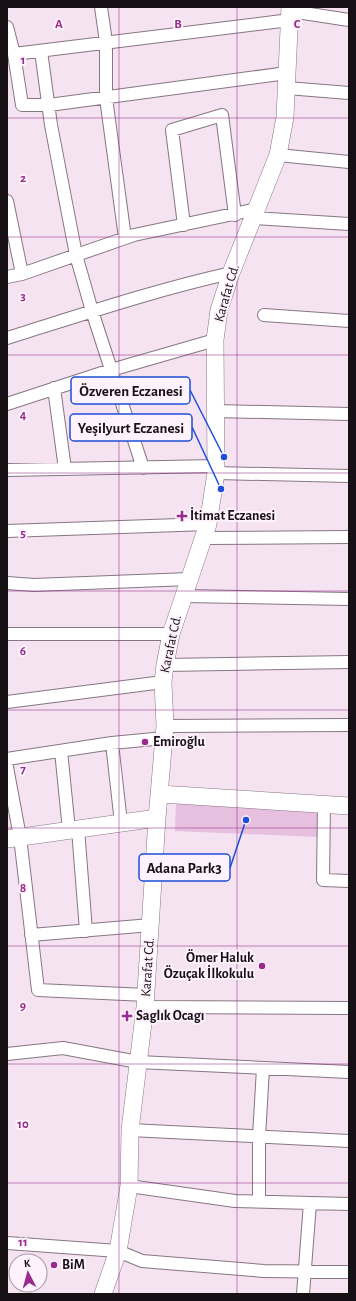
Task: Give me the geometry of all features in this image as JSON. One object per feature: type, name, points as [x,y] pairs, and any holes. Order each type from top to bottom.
[{"type":"main road","name":"Karafat Cd.","points":[[103,1294],[118,1251],[129,1186],[130,1130],[145,1001],[157,818],[165,732],[163,682],[165,665],[170,634],[206,531],[216,469],[215,340],[219,310],[231,273],[278,156],[285,117],[290,13]]},
{"type":"main road","points":[[160,794],[349,806]]},
{"type":"main road","points":[[13,838],[157,818]]},
{"type":"street","points":[[101,7],[106,42],[106,98],[125,238]]},
{"type":"street","points":[[14,54],[106,42],[290,13],[349,20]]},
{"type":"street","points":[[7,27],[14,54],[12,79],[22,105],[50,105],[106,98],[287,81],[349,93]]},
{"type":"street","points":[[42,51],[50,105],[51,125],[76,254],[92,311],[142,468]]},
{"type":"street","points":[[184,225],[172,130],[222,115],[235,215]]},
{"type":"street","points":[[278,156],[349,162]]},
{"type":"street","points":[[7,201],[9,228],[22,274]]},
{"type":"street","points":[[7,277],[22,274],[125,238],[235,215],[255,214],[349,224]]},
{"type":"street","points":[[7,338],[92,311],[200,280],[231,273]]},
{"type":"street","points":[[264,315],[349,321]]},
{"type":"street","points":[[7,404],[111,370],[215,340]]},
{"type":"street","points":[[54,388],[65,469]]},
{"type":"street","points":[[216,411],[349,414]]},
{"type":"street","points":[[7,470],[142,468],[216,469],[349,476]]},
{"type":"street","points":[[7,531],[206,531],[349,537]]},
{"type":"street","points":[[7,583],[34,585],[189,579]]},
{"type":"street","points":[[183,596],[349,599]]},
{"type":"street","points":[[7,634],[170,634]]},
{"type":"street","points":[[165,665],[349,662]]},
{"type":"street","points":[[7,702],[163,682]]},
{"type":"street","points":[[7,759],[112,743],[165,732],[349,725]]},
{"type":"street","points":[[112,743],[121,823]]},
{"type":"street","points":[[60,751],[73,829],[86,931]]},
{"type":"street","points":[[7,766],[13,838],[31,935],[38,990],[145,1001],[348,1008]]},
{"type":"street","points":[[324,804],[323,880],[349,881]]},
{"type":"street","points":[[31,935],[151,925]]},
{"type":"street","points":[[7,1054],[63,1048],[138,1062],[349,1072]]},
{"type":"street","points":[[258,1201],[259,1137],[263,1068]]},
{"type":"street","points":[[130,1130],[349,1141]]},
{"type":"street","points":[[129,1186],[235,1200],[349,1204]]},
{"type":"street","points":[[303,1294],[310,1203]]},
{"type":"street","points":[[7,1243],[118,1251],[142,1261],[264,1271],[349,1272]]},
{"type":"shaded area","points":[[176,802],[317,810],[317,837],[175,831]]},
{"type":"place","name":"Özveren Eczanesi","points":[[224,457]]},
{"type":"place","name":"Yeşilyurt Eczanesi","points":[[221,489]]},
{"type":"place","name":"İtimat Eczanesi","points":[[182,516]]},
{"type":"place","name":"Emiroğlu","points":[[145,742]]},
{"type":"place","name":"Adana Park3","points":[[246,820]]},
{"type":"place","name":"Ömer Haluk Özuçak İlkokulu","points":[[262,966]]},
{"type":"place","name":"Saglık Ocagı","points":[[127,1016]]},
{"type":"place","name":"BiM","points":[[54,1265]]}]
